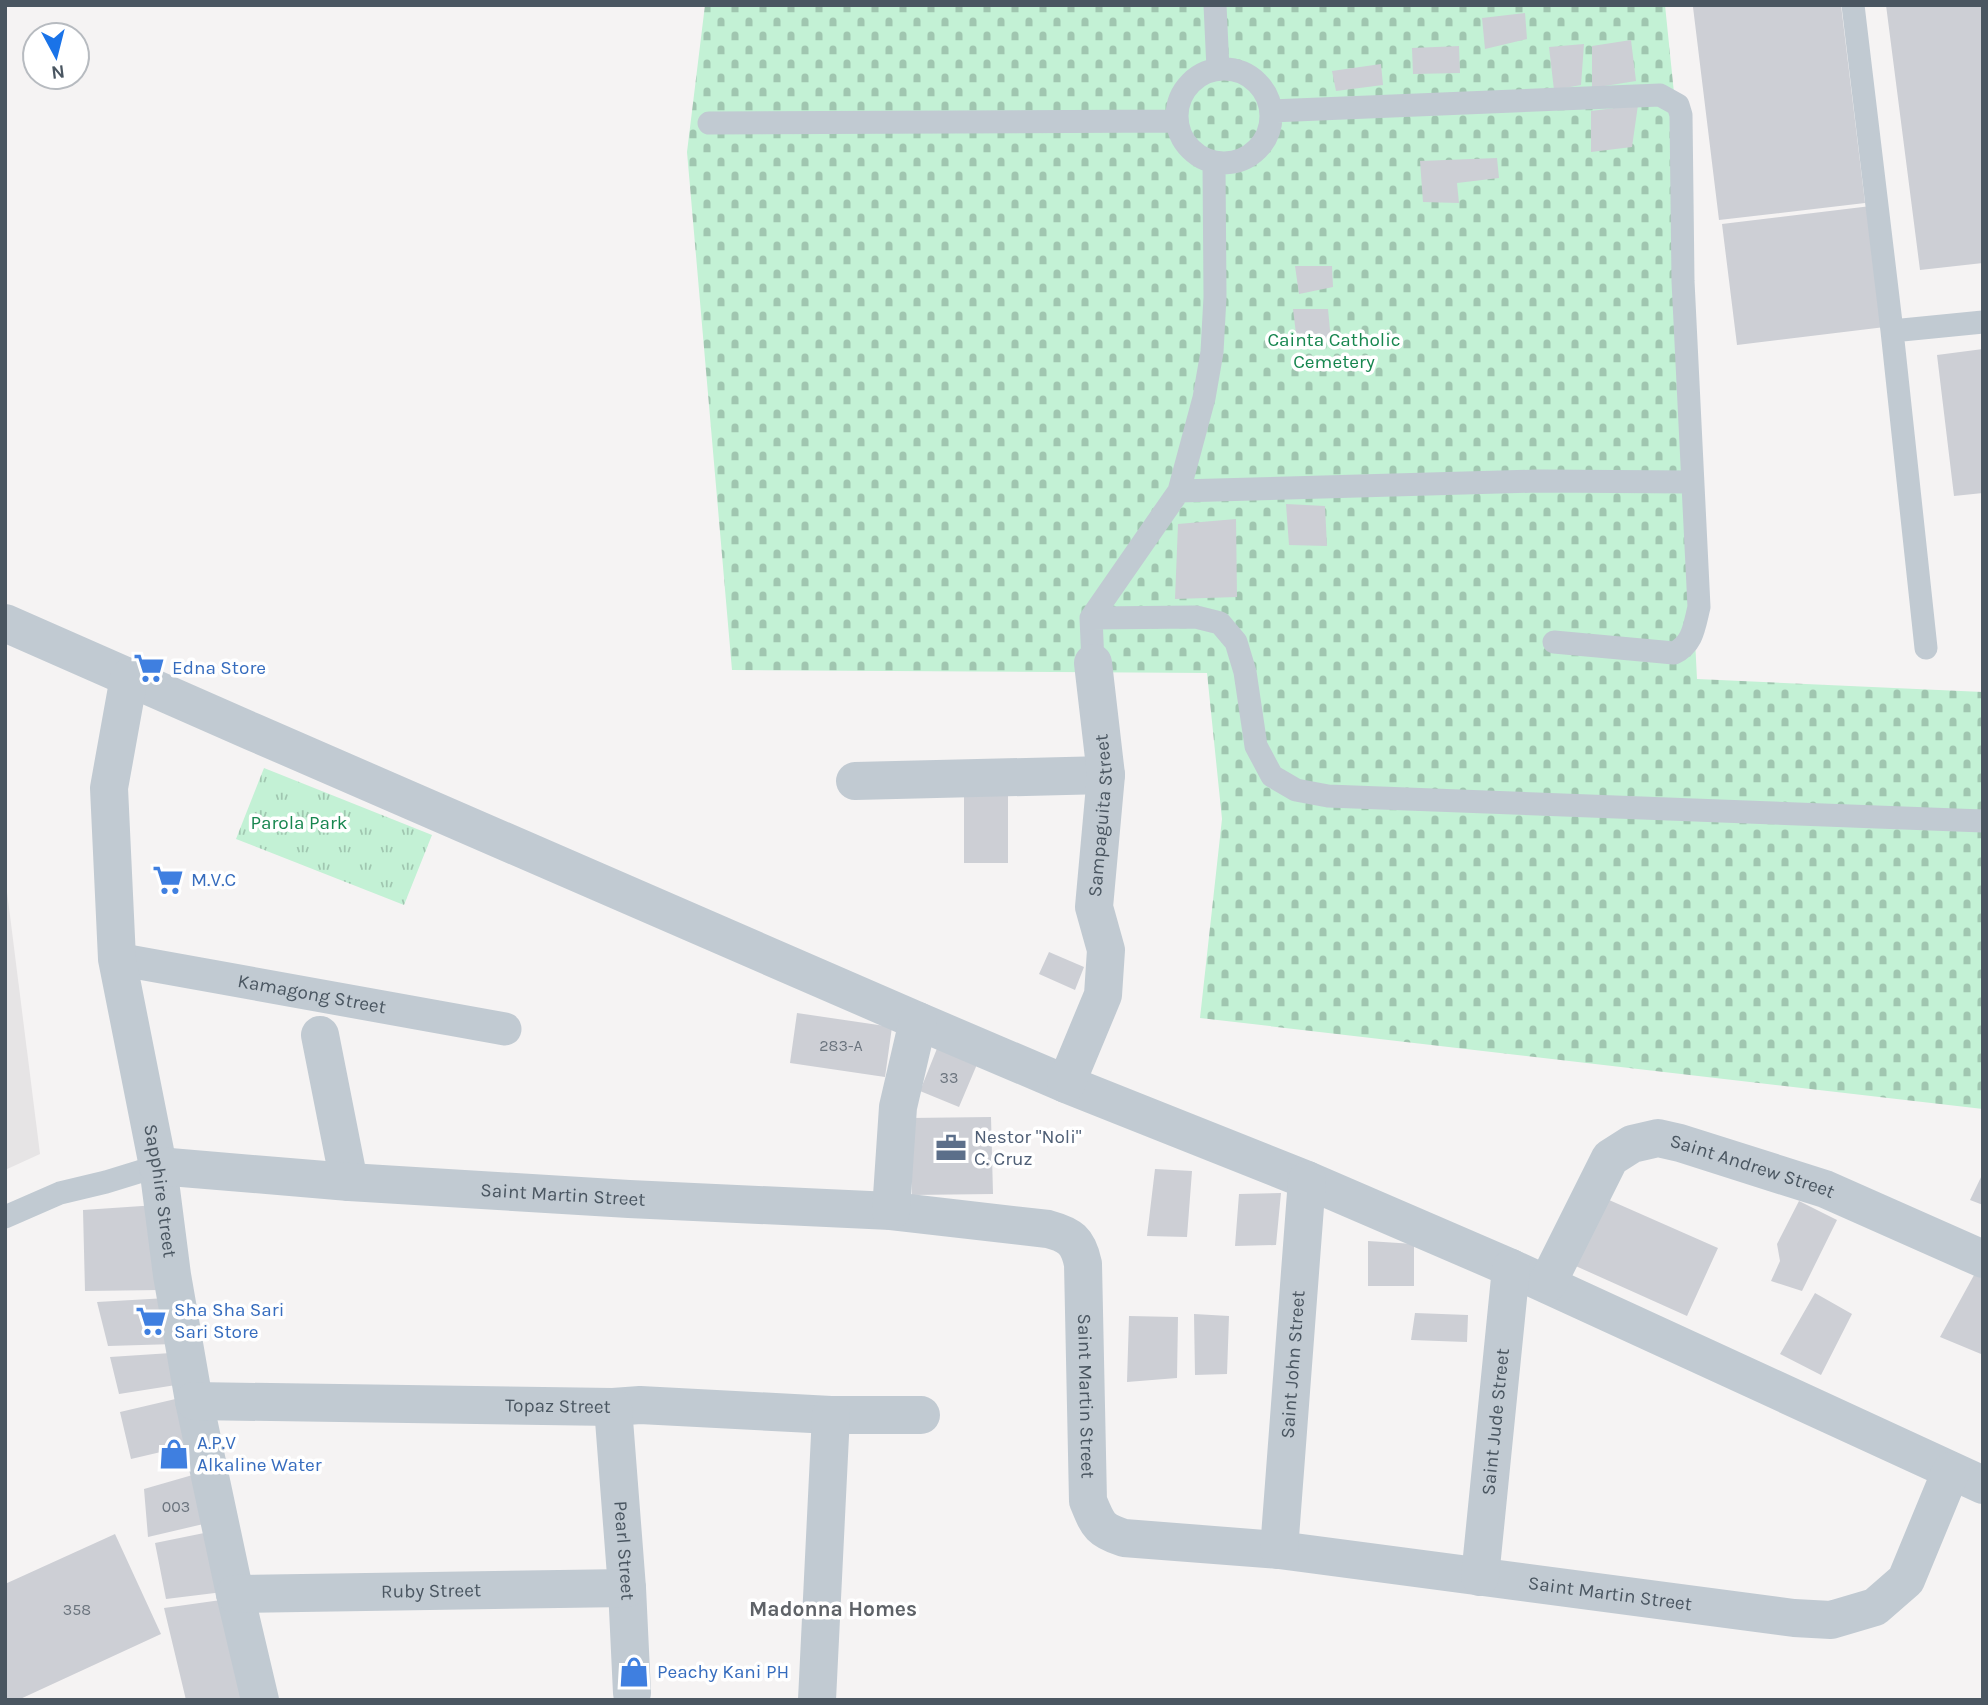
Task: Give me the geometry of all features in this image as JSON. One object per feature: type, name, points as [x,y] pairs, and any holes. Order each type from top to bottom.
[{"type":"street","points":[[5,623],[918,1021],[1066,1084],[1307,1180],[1511,1268],[1967,1478]]},
{"type":"street","name":"Sampaguita Street","points":[[1066,1084],[1103,995],[1106,950],[1094,907],[1106,775],[1093,663]]},
{"type":"street","name":"Sapphire Street","points":[[129,677],[109,788],[117,959],[158,1166],[172,1275],[194,1401],[260,1700]]},
{"type":"street","points":[[855,781],[1106,775]]},
{"type":"street","name":"Kamagong Street","points":[[117,959],[505,1028]]},
{"type":"street","points":[[891,1211],[898,1107],[918,1021]]},
{"type":"street","points":[[320,1035],[349,1182]]},
{"type":"street","name":"Saint Andrew Street","points":[[1547,1284],[1610,1158],[1632,1143],[1658,1138],[1825,1189],[1983,1259]]},
{"type":"street","name":"Saint Martin Street","points":[[158,1166],[349,1182],[891,1211],[1048,1229],[1066,1234],[1080,1249],[1083,1264],[1088,1501],[1096,1522],[1107,1533],[1124,1538],[1279,1550],[1794,1618],[1831,1620],[1875,1607],[1906,1580],[1967,1478]]},
{"type":"street","name":"Saint John Street","points":[[1279,1550],[1307,1180]]},
{"type":"street","name":"Saint Jude Street","points":[[1480,1577],[1511,1268]]},
{"type":"street","name":"Topaz Street","points":[[194,1401],[613,1407],[640,1405],[831,1415],[921,1415]]},
{"type":"street","name":"Pearl Street","points":[[613,1407],[632,1693]]},
{"type":"street","points":[[817,1700],[831,1415]]},
{"type":"street","name":"Ruby Street","points":[[235,1594],[626,1588]]},
{"type":"lane","points":[[1215,5],[1218,69]]},
{"type":"lane","points":[[1853,5],[1926,648]]},
{"type":"lane","points":[[1218,69],[1233,69],[1247,74],[1259,84],[1272,111],[1271,126],[1256,151],[1229,164],[1200,158],[1188,148],[1180,136],[1176,121],[1182,93],[1191,81],[1218,69]]},
{"type":"lane","points":[[1272,111],[1660,95],[1678,105],[1681,115],[1683,281],[1699,607],[1690,640],[1683,649],[1674,653],[1554,642]]},
{"type":"lane","points":[[709,123],[1176,121]]},
{"type":"lane","points":[[1093,663],[1091,618],[1179,491],[1204,398],[1212,352],[1215,297],[1214,163]]},
{"type":"lane","points":[[1892,331],[1983,322]]},
{"type":"lane","points":[[1179,491],[1538,481],[1692,482]]},
{"type":"lane","points":[[1091,618],[1196,617],[1220,623],[1236,642],[1242,662],[1256,746],[1272,776],[1296,790],[1328,796],[1983,821]]},
{"type":"lane","points":[[5,1217],[60,1193],[158,1166]]},
{"type":"shaded area","points":[[5,876],[40,1154],[5,1170]]},
{"type":"green space","name":"Cainta Catholic Cemetery","points":[[705,5],[1665,5],[1674,93],[1680,341],[1697,679],[1983,692],[1983,1109],[1200,1018],[1222,819],[1207,673],[732,670],[687,152]]},
{"type":"green space","name":"Parola Park","points":[[264,768],[432,835],[404,905],[236,839]]},
{"type":"building","points":[[1841,5],[1865,203],[1719,220],[1693,7]]},
{"type":"building","points":[[1886,5],[1983,5],[1983,263],[1920,270]]},
{"type":"building","points":[[1525,13],[1527,39],[1485,49],[1482,18]]},
{"type":"building","points":[[1631,40],[1636,81],[1592,88],[1592,46]]},
{"type":"building","points":[[1584,44],[1581,85],[1554,90],[1549,47]]},
{"type":"building","points":[[1459,46],[1460,73],[1413,74],[1412,48]]},
{"type":"building","points":[[1381,64],[1383,85],[1336,91],[1332,71]]},
{"type":"building","points":[[1638,105],[1632,147],[1591,152],[1591,111]]},
{"type":"building","points":[[1497,158],[1499,178],[1457,183],[1459,203],[1423,202],[1420,161]]},
{"type":"building","points":[[1871,206],[1885,327],[1737,345],[1722,224]]},
{"type":"building","points":[[1295,266],[1332,266],[1333,287],[1299,294]]},
{"type":"building","points":[[1293,309],[1328,309],[1331,341],[1297,342]]},
{"type":"building","points":[[1983,349],[1983,493],[1954,496],[1937,355]]},
{"type":"building","points":[[1286,504],[1325,506],[1327,546],[1289,545]]},
{"type":"building","points":[[1236,519],[1237,597],[1175,599],[1178,524]]},
{"type":"building","points":[[964,794],[1008,794],[1008,863],[964,863]]},
{"type":"building","points":[[1049,952],[1084,967],[1075,990],[1039,974]]},
{"type":"building","points":[[797,1013],[892,1027],[885,1077],[790,1063]]},
{"type":"building","points":[[938,1046],[978,1062],[959,1107],[920,1091]]},
{"type":"building","name":"Nestor \"Noli\" C. Cruz","points":[[991,1117],[993,1194],[912,1195],[910,1118]]},
{"type":"building","points":[[1155,1169],[1192,1171],[1187,1237],[1147,1236]]},
{"type":"building","points":[[1983,1173],[1983,1205],[1970,1200]]},
{"type":"building","points":[[1281,1193],[1276,1245],[1235,1246],[1239,1194]]},
{"type":"building","points":[[1600,1196],[1718,1248],[1687,1316],[1569,1263]]},
{"type":"building","points":[[1799,1201],[1837,1220],[1802,1291],[1771,1281],[1780,1261],[1777,1244]]},
{"type":"building","points":[[157,1205],[161,1290],[85,1291],[83,1210]]},
{"type":"building","points":[[1368,1241],[1414,1244],[1414,1286],[1368,1286]]},
{"type":"building","points":[[1979,1266],[1983,1268],[1981,1354],[1940,1337]]},
{"type":"building","points":[[1815,1293],[1852,1314],[1821,1375],[1780,1354]]},
{"type":"building","points":[[167,1298],[175,1344],[108,1346],[97,1302]]},
{"type":"building","points":[[1415,1313],[1468,1315],[1467,1342],[1411,1340]]},
{"type":"building","points":[[1194,1314],[1229,1316],[1227,1374],[1195,1375]]},
{"type":"building","points":[[1129,1316],[1178,1317],[1177,1378],[1127,1382]]},
{"type":"building","points":[[171,1353],[176,1385],[119,1394],[110,1357]]},
{"type":"building","points":[[184,1397],[195,1444],[131,1459],[120,1412]]},
{"type":"building","points":[[196,1474],[212,1522],[148,1537],[144,1489]]},
{"type":"building","points":[[214,1531],[223,1592],[166,1599],[155,1543]]},
{"type":"building","points":[[115,1534],[161,1634],[18,1700],[5,1700],[5,1584]]},
{"type":"building","points":[[221,1600],[251,1700],[186,1700],[164,1608]]},
{"type":"place","name":"Edna Store","points":[[149,668]]},
{"type":"place","name":"M.V.C","points":[[168,880]]},
{"type":"place","name":"Nestor \"Noli\" C. Cruz","points":[[951,1148]]},
{"type":"place","name":"Sha Sha Sari Sari Store","points":[[151,1321]]},
{"type":"place","name":"A.P.V Alkaline Water","points":[[174,1454]]},
{"type":"place","name":"Peachy Kani PH","points":[[634,1672]]},
{"type":"district","name":"Madonna Homes","points":[[833,1609]]}]
